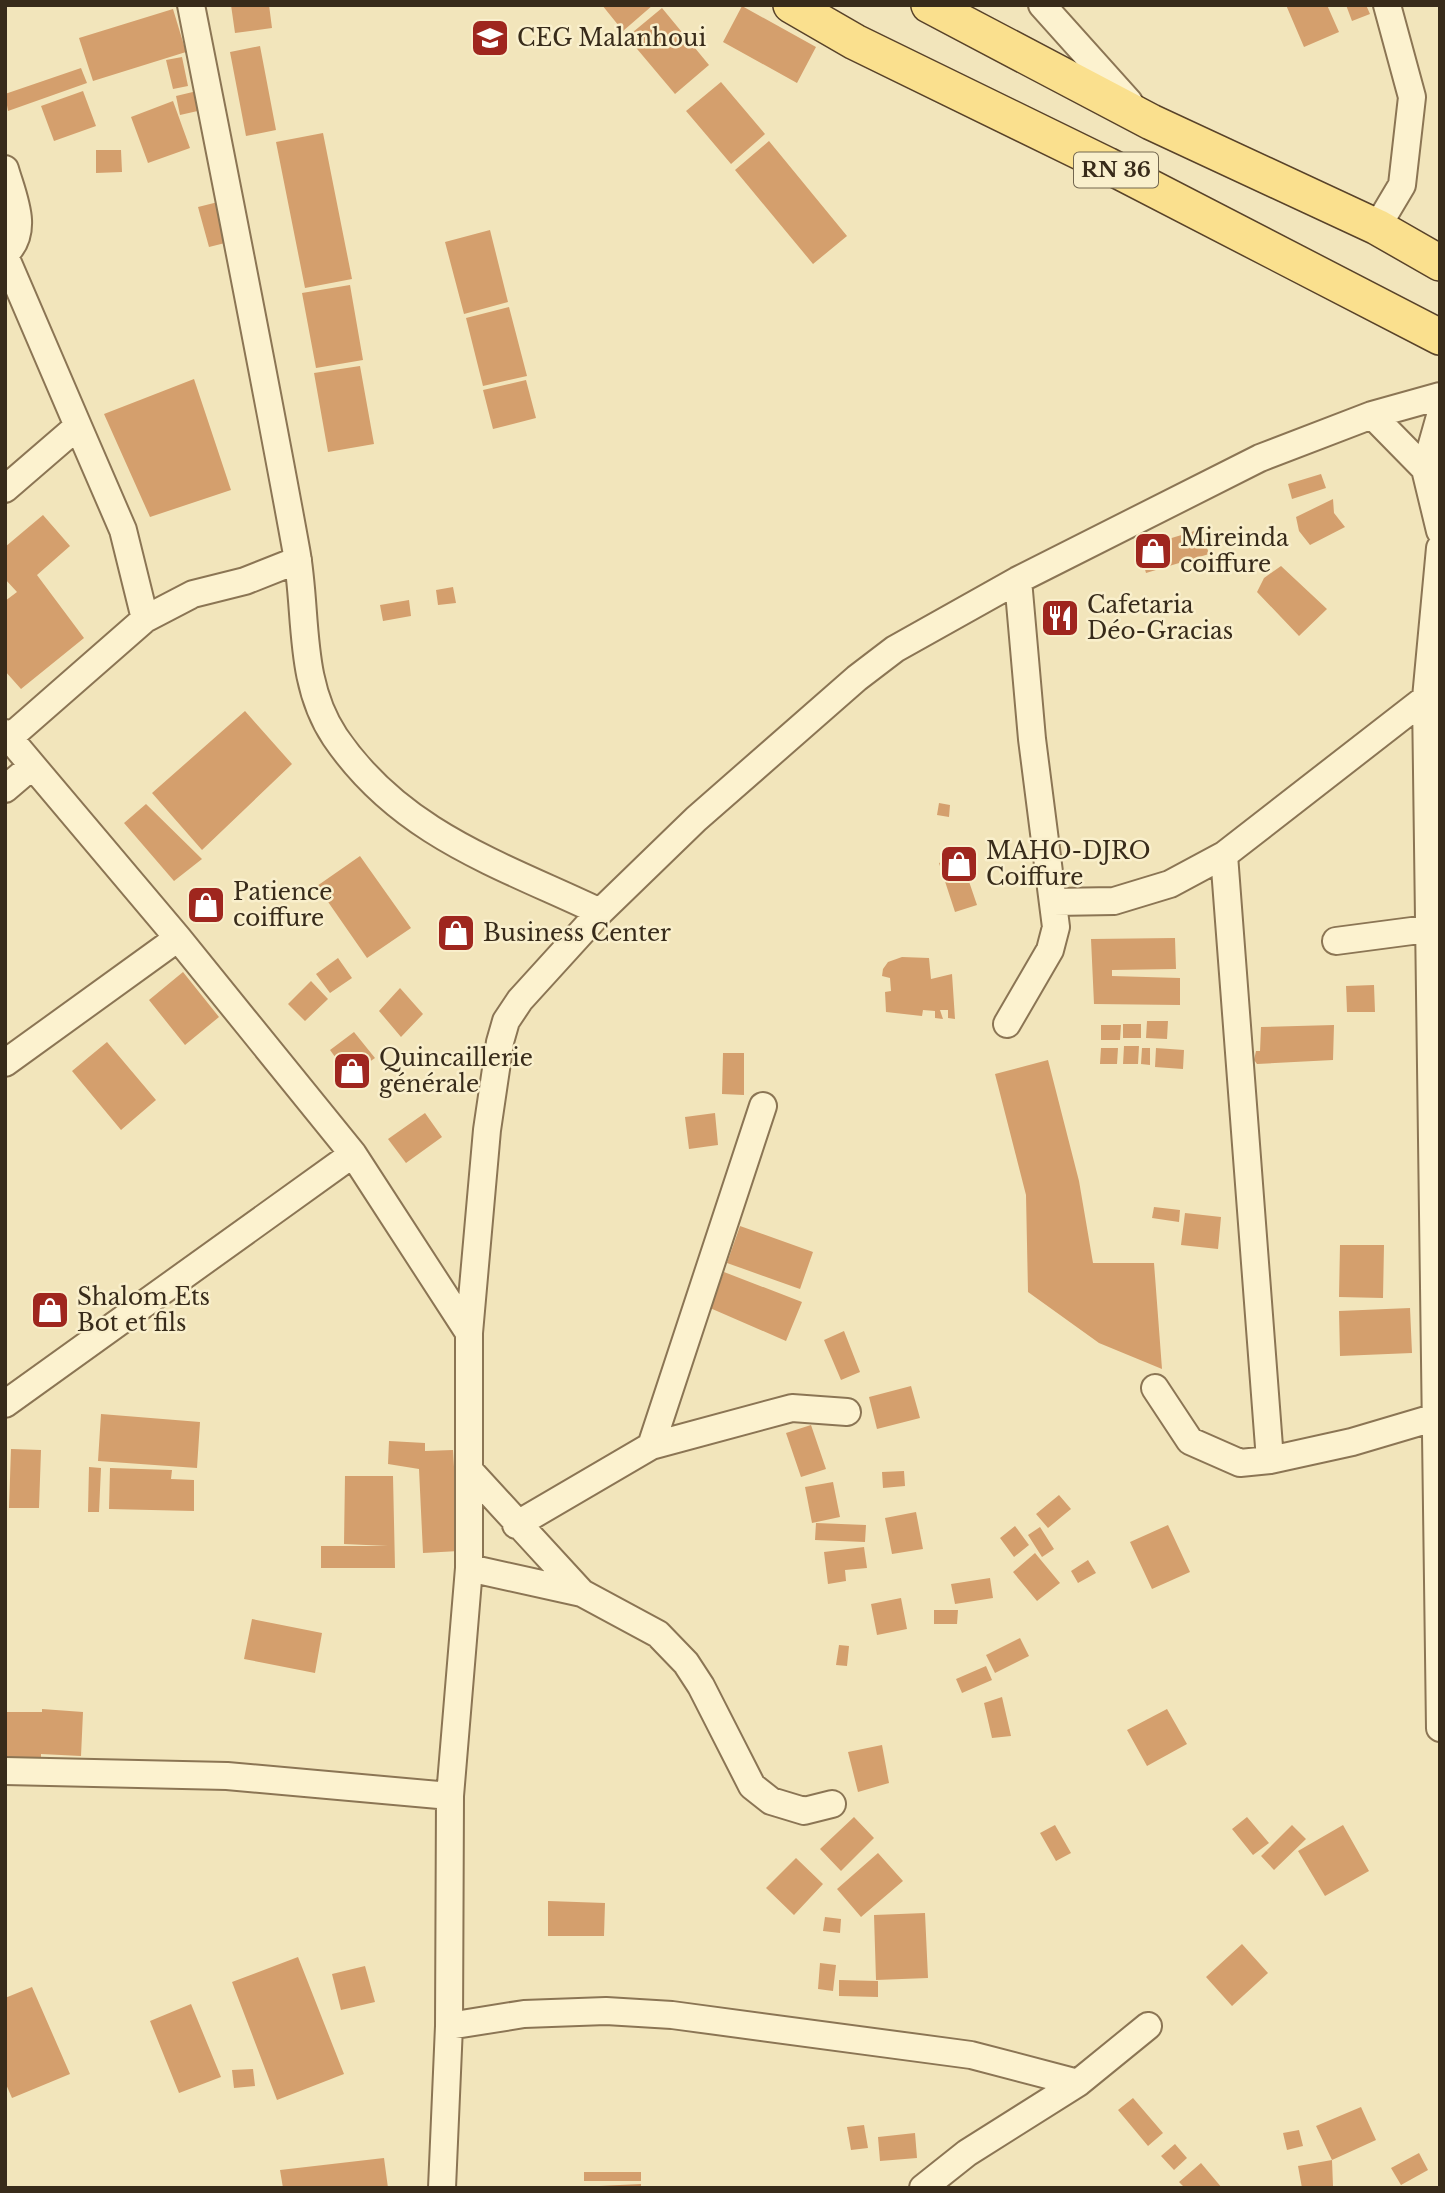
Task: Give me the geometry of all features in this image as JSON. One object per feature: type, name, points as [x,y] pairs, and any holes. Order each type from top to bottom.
[{"type":"main road","name":"RN 36","points":[[791,5],[855,42],[1107,165],[1440,337]]},
{"type":"main road","name":"RN 36","points":[[929,5],[1151,122],[1377,227],[1440,263]]},
{"type":"street","points":[[191,5],[298,560],[307,666],[317,703],[335,736],[372,783],[402,811],[435,834],[600,912]]},
{"type":"street","points":[[1042,5],[1115,91],[1151,122]]},
{"type":"street","points":[[1377,227],[1402,185],[1412,97],[1387,5]]},
{"type":"street","points":[[5,169],[19,218],[19,234],[14,246],[5,255],[123,530],[145,619]]},
{"type":"street","points":[[442,2188],[449,2026],[450,1796],[469,1568],[469,1333],[487,1130],[500,1042],[506,1021],[520,1000],[600,912],[696,819],[857,678],[895,649],[1018,580],[1260,458],[1372,415],[1440,396]]},
{"type":"street","points":[[1372,415],[1425,469]]},
{"type":"street","points":[[1440,416],[1425,469],[1440,531]]},
{"type":"street","points":[[5,489],[78,426]]},
{"type":"street","points":[[1440,548],[1427,929],[1440,1728]]},
{"type":"street","points":[[298,560],[245,581],[193,594],[145,619],[7,736],[354,1154],[469,1333]]},
{"type":"street","points":[[1007,1024],[1050,950],[1056,927],[1032,739],[1018,580]]},
{"type":"street","points":[[1054,902],[1115,901],[1170,884],[1224,855],[1433,703]]},
{"type":"street","points":[[5,789],[32,766]]},
{"type":"street","points":[[1224,855],[1270,1460]]},
{"type":"street","points":[[1336,941],[1427,929]]},
{"type":"street","points":[[5,1063],[178,939]]},
{"type":"street","points":[[651,1446],[764,1106]]},
{"type":"street","points":[[5,1404],[354,1154]]},
{"type":"street","points":[[1155,1388],[1190,1441],[1240,1463],[1270,1460],[1352,1442],[1433,1418]]},
{"type":"street","points":[[516,1525],[651,1446],[792,1408],[847,1412]]},
{"type":"street","points":[[469,1471],[516,1525],[582,1593]]},
{"type":"street","points":[[469,1568],[582,1593],[657,1634],[685,1663],[701,1686],[752,1786],[771,1801],[804,1811],[832,1804]]},
{"type":"street","points":[[5,1771],[227,1776],[450,1796]]},
{"type":"street","points":[[449,2026],[524,2014],[606,2011],[672,2015],[971,2055],[1078,2083]]},
{"type":"street","points":[[923,2188],[967,2154],[1078,2083],[1148,2026]]},
{"type":"building","points":[[231,5],[269,5],[272,28],[235,33]]},
{"type":"building","points":[[602,5],[653,5],[623,31]]},
{"type":"building","points":[[1286,5],[1327,5],[1339,32],[1304,47]]},
{"type":"building","points":[[1346,5],[1366,5],[1370,14],[1352,21]]},
{"type":"building","points":[[742,6],[816,47],[797,83],[723,42]]},
{"type":"building","points":[[662,8],[709,65],[675,94],[627,37]]},
{"type":"building","points":[[173,9],[186,52],[93,81],[79,38]]},
{"type":"building","points":[[260,46],[276,130],[246,136],[230,52]]},
{"type":"building","points":[[182,57],[188,86],[173,89],[166,60]]},
{"type":"building","points":[[81,68],[87,83],[8,111],[5,94]]},
{"type":"building","points":[[721,82],[765,134],[731,164],[686,111]]},
{"type":"building","points":[[83,91],[96,126],[54,141],[41,106]]},
{"type":"building","points":[[197,91],[202,110],[180,115],[176,96]]},
{"type":"building","points":[[173,101],[190,148],[148,163],[131,117]]},
{"type":"building","points":[[323,133],[352,279],[305,288],[276,142]]},
{"type":"building","points":[[769,141],[847,236],[813,264],[735,170]]},
{"type":"building","points":[[96,150],[121,150],[122,172],[96,173]]},
{"type":"building","points":[[218,202],[229,242],[209,247],[198,207]]},
{"type":"building","points":[[490,230],[508,302],[464,314],[445,242]]},
{"type":"building","points":[[350,285],[363,360],[316,368],[302,293]]},
{"type":"building","points":[[509,307],[527,376],[483,386],[466,318]]},
{"type":"building","points":[[360,366],[374,444],[328,452],[314,373]]},
{"type":"building","points":[[194,379],[231,490],[150,517],[104,414]]},
{"type":"building","points":[[526,380],[536,418],[493,429],[483,390]]},
{"type":"building","points":[[1321,474],[1326,488],[1292,499],[1288,484]]},
{"type":"building","points":[[1333,499],[1334,513],[1345,527],[1310,545],[1299,531],[1296,517]]},
{"type":"building","points":[[43,515],[70,546],[37,575],[84,638],[21,689],[5,671],[5,601],[17,592],[5,579],[5,547]]},
{"type":"building","points":[[1201,529],[1209,554],[1146,573],[1139,548]]},
{"type":"building","points":[[1281,566],[1327,609],[1299,636],[1257,592],[1264,578]]},
{"type":"building","points":[[453,587],[456,603],[438,605],[436,590]]},
{"type":"building","points":[[409,600],[411,616],[383,621],[380,605]]},
{"type":"building","points":[[245,711],[292,764],[202,850],[152,793]]},
{"type":"building","points":[[939,803],[950,805],[949,817],[937,815]]},
{"type":"building","points":[[146,804],[202,859],[174,881],[124,823]]},
{"type":"building","points":[[960,855],[977,905],[955,912],[939,863]]},
{"type":"building","points":[[360,856],[411,928],[367,958],[317,886]]},
{"type":"building","points":[[1175,938],[1176,969],[1112,970],[1112,976],[1180,978],[1180,1005],[1094,1004],[1091,939]]},
{"type":"building","points":[[902,957],[929,958],[931,979],[952,974],[955,1019],[948,1018],[948,1010],[940,1010],[943,1019],[935,1018],[935,1011],[923,1010],[922,1016],[886,1012],[885,992],[891,991],[890,978],[882,976],[883,969],[888,962]]},
{"type":"building","points":[[338,958],[352,978],[330,993],[316,974]]},
{"type":"building","points":[[183,972],[219,1017],[185,1045],[149,1000]]},
{"type":"building","points":[[311,981],[328,999],[305,1021],[288,1004]]},
{"type":"building","points":[[1374,985],[1375,1012],[1347,1012],[1346,986]]},
{"type":"building","points":[[400,988],[423,1014],[401,1037],[379,1011]]},
{"type":"building","points":[[1147,1021],[1168,1021],[1167,1039],[1146,1038]]},
{"type":"building","points":[[1123,1024],[1141,1024],[1141,1038],[1123,1038]]},
{"type":"building","points":[[1101,1025],[1121,1025],[1120,1040],[1101,1040]]},
{"type":"building","points":[[1334,1025],[1333,1060],[1257,1064],[1254,1060],[1256,1051],[1260,1051],[1261,1027]]},
{"type":"building","points":[[354,1032],[375,1058],[349,1076],[330,1050]]},
{"type":"building","points":[[107,1042],[156,1100],[121,1130],[72,1071]]},
{"type":"building","points":[[1124,1046],[1139,1046],[1138,1064],[1123,1064]]},
{"type":"building","points":[[1101,1048],[1118,1048],[1117,1064],[1100,1064]]},
{"type":"building","points":[[1142,1048],[1150,1048],[1150,1065],[1141,1064]]},
{"type":"building","points":[[1156,1048],[1184,1050],[1183,1069],[1155,1067]]},
{"type":"building","points":[[723,1053],[744,1053],[744,1095],[722,1094]]},
{"type":"building","points":[[1048,1060],[1079,1181],[1093,1263],[1154,1263],[1162,1369],[1099,1343],[1028,1292],[1026,1195],[995,1074]]},
{"type":"building","points":[[425,1113],[442,1137],[406,1163],[388,1139]]},
{"type":"building","points":[[715,1113],[718,1145],[689,1149],[685,1117]]},
{"type":"building","points":[[1154,1207],[1180,1210],[1179,1222],[1152,1218]]},
{"type":"building","points":[[1185,1213],[1221,1217],[1218,1249],[1181,1245]]},
{"type":"building","points":[[740,1226],[813,1252],[800,1289],[727,1263]]},
{"type":"building","points":[[1340,1245],[1384,1245],[1383,1298],[1339,1297]]},
{"type":"building","points":[[724,1272],[802,1302],[786,1341],[710,1308]]},
{"type":"building","points":[[1410,1308],[1412,1353],[1340,1356],[1339,1311]]},
{"type":"building","points":[[844,1331],[860,1372],[841,1380],[824,1340]]},
{"type":"building","points":[[911,1386],[920,1418],[877,1429],[869,1397]]},
{"type":"building","points":[[101,1414],[200,1422],[197,1468],[98,1461]]},
{"type":"building","points":[[811,1425],[826,1469],[801,1477],[786,1433]]},
{"type":"building","points":[[389,1441],[425,1443],[425,1451],[453,1450],[459,1551],[423,1553],[419,1469],[388,1464]]},
{"type":"building","points":[[11,1449],[41,1450],[39,1508],[9,1508]]},
{"type":"building","points":[[89,1467],[101,1468],[99,1512],[88,1512]]},
{"type":"building","points":[[110,1468],[172,1470],[171,1479],[194,1480],[194,1511],[109,1509]]},
{"type":"building","points":[[904,1471],[905,1486],[883,1488],[882,1472]]},
{"type":"building","points":[[345,1476],[393,1476],[395,1568],[321,1568],[321,1546],[388,1546],[344,1544]]},
{"type":"building","points":[[833,1482],[840,1517],[812,1523],[805,1487]]},
{"type":"building","points":[[1059,1495],[1071,1509],[1048,1528],[1036,1514]]},
{"type":"building","points":[[916,1512],[923,1549],[892,1554],[885,1518]]},
{"type":"building","points":[[816,1523],[866,1525],[865,1542],[815,1540]]},
{"type":"building","points":[[1168,1525],[1190,1572],[1152,1589],[1130,1542]]},
{"type":"building","points":[[1015,1526],[1029,1545],[1014,1557],[1000,1538]]},
{"type":"building","points":[[1040,1527],[1054,1549],[1042,1557],[1028,1535]]},
{"type":"building","points":[[864,1547],[867,1568],[845,1570],[846,1581],[828,1584],[824,1552]]},
{"type":"building","points":[[1035,1553],[1060,1583],[1037,1601],[1013,1572]]},
{"type":"building","points":[[1088,1560],[1096,1573],[1078,1583],[1071,1571]]},
{"type":"building","points":[[990,1578],[993,1598],[955,1604],[951,1584]]},
{"type":"building","points":[[901,1598],[907,1629],[877,1635],[871,1604]]},
{"type":"building","points":[[934,1610],[958,1610],[957,1624],[934,1624]]},
{"type":"building","points":[[252,1619],[322,1633],[315,1673],[244,1659]]},
{"type":"building","points":[[1020,1638],[1029,1656],[995,1673],[986,1655]]},
{"type":"building","points":[[839,1645],[849,1646],[847,1666],[836,1665]]},
{"type":"building","points":[[986,1666],[992,1680],[962,1693],[956,1679]]},
{"type":"building","points":[[1002,1697],[1011,1736],[992,1738],[984,1703]]},
{"type":"building","points":[[42,1709],[83,1712],[81,1756],[41,1754],[41,1764],[5,1763],[5,1712],[42,1712]]},
{"type":"building","points":[[1167,1709],[1187,1744],[1147,1766],[1127,1730]]},
{"type":"building","points":[[882,1745],[889,1783],[858,1792],[848,1752]]},
{"type":"building","points":[[854,1817],[874,1838],[841,1871],[820,1849]]},
{"type":"building","points":[[1247,1817],[1269,1843],[1253,1855],[1232,1829]]},
{"type":"building","points":[[1055,1825],[1071,1853],[1056,1861],[1040,1833]]},
{"type":"building","points":[[1292,1825],[1306,1839],[1274,1870],[1261,1856]]},
{"type":"building","points":[[1343,1825],[1369,1871],[1325,1896],[1298,1851]]},
{"type":"building","points":[[878,1853],[903,1881],[861,1917],[837,1889]]},
{"type":"building","points":[[796,1858],[823,1884],[794,1915],[766,1888]]},
{"type":"building","points":[[548,1901],[605,1903],[604,1936],[548,1936]]},
{"type":"building","points":[[925,1913],[928,1978],[876,1980],[874,1915]]},
{"type":"building","points":[[825,1917],[841,1919],[840,1933],[823,1931]]},
{"type":"building","points":[[1242,1944],[1268,1973],[1232,2006],[1206,1977]]},
{"type":"building","points":[[298,1957],[344,2074],[277,2100],[232,1982]]},
{"type":"building","points":[[820,1963],[836,1965],[833,1991],[818,1989]]},
{"type":"building","points":[[365,1966],[375,2002],[341,2010],[332,1974]]},
{"type":"building","points":[[839,1980],[878,1981],[878,1997],[839,1996]]},
{"type":"building","points":[[32,1987],[70,2074],[12,2098],[5,2082],[5,1998]]},
{"type":"building","points":[[191,2004],[221,2077],[179,2093],[150,2021]]},
{"type":"building","points":[[253,2069],[255,2086],[234,2088],[232,2070]]},
{"type":"building","points":[[1133,2098],[1163,2133],[1148,2146],[1118,2110]]},
{"type":"building","points":[[1361,2107],[1376,2140],[1332,2160],[1316,2126]]},
{"type":"building","points":[[864,2125],[868,2148],[851,2150],[847,2127]]},
{"type":"building","points":[[1299,2130],[1303,2146],[1287,2150],[1283,2133]]},
{"type":"building","points":[[915,2133],[917,2158],[880,2161],[878,2137]]},
{"type":"building","points":[[1175,2144],[1187,2158],[1174,2170],[1161,2156]]},
{"type":"building","points":[[1419,2153],[1428,2170],[1401,2185],[1391,2168]]},
{"type":"building","points":[[384,2158],[388,2188],[283,2188],[280,2170]]},
{"type":"building","points":[[1332,2160],[1333,2186],[1302,2188],[1298,2166]]},
{"type":"building","points":[[1201,2163],[1222,2188],[1185,2188],[1179,2182]]},
{"type":"building","points":[[584,2172],[641,2172],[641,2181],[584,2181]]},
{"type":"building","points":[[641,2184],[641,2188],[599,2188],[599,2186]]},
{"type":"place","name":"CEG Malanhoui","points":[[490,38]]},
{"type":"place","name":"Mireinda coiffure","points":[[1153,551]]},
{"type":"place","name":"Cafetaria Déo-Gracias","points":[[1060,618]]},
{"type":"place","name":"MAHO-DJRO Coiffure","points":[[959,864]]},
{"type":"place","name":"Patience coiffure","points":[[206,905]]},
{"type":"place","name":"Business Center","points":[[456,933]]},
{"type":"place","name":"Quincaillerie générale","points":[[352,1071]]},
{"type":"place","name":"Shalom Ets Bot et fils","points":[[50,1310]]}]
